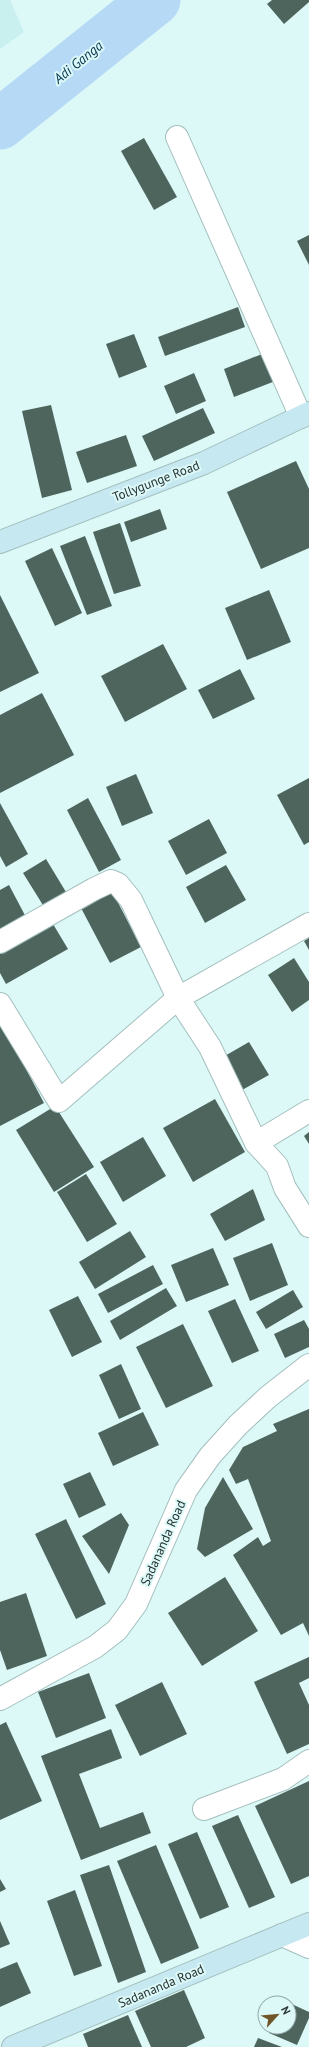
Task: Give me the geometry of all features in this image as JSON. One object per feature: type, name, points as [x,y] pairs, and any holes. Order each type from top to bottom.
[{"type":"street","points":[[177,137],[305,415]]},
{"type":"street","name":"Tollygunge Road","points":[[0,542],[204,463],[305,415]]},
{"type":"street","points":[[0,942],[94,889],[111,881],[118,884],[131,900],[178,998],[210,1047],[256,1143],[276,1166],[285,1188],[309,1226]]},
{"type":"street","points":[[0,1004],[59,1101],[178,998],[309,924]]},
{"type":"street","points":[[256,1143],[309,1111]]},
{"type":"street","name":"Sadananda Road","points":[[0,1699],[94,1646],[117,1630],[136,1604],[186,1490],[210,1456],[238,1425],[268,1397],[309,1365]]},
{"type":"street","points":[[204,1809],[283,1779],[309,1761]]},
{"type":"street","name":"Sadananda Road","points":[[13,2047],[309,1924]]},
{"type":"street","points":[[282,1935],[309,1947]]},
{"type":"shaded area","points":[[0,0],[10,0],[24,32],[0,49]]},
{"type":"building","points":[[272,0],[309,0],[309,2],[284,24],[267,4]]},
{"type":"building","points":[[144,138],[177,197],[154,210],[121,151]]},
{"type":"building","points":[[309,235],[309,265],[297,241]]},
{"type":"building","points":[[238,307],[245,327],[165,356],[158,337]]},
{"type":"building","points":[[134,334],[147,367],[119,378],[106,344]]},
{"type":"building","points":[[267,352],[278,380],[234,397],[224,369]]},
{"type":"building","points":[[194,373],[206,401],[176,414],[164,386]]},
{"type":"building","points":[[51,405],[72,490],[42,498],[22,411]]},
{"type":"building","points":[[203,408],[215,433],[154,461],[142,436]]},
{"type":"building","points":[[126,435],[137,466],[87,483],[76,452]]},
{"type":"building","points":[[296,461],[309,489],[309,548],[261,569],[227,492]]},
{"type":"building","points":[[160,509],[167,529],[131,542],[124,522]]},
{"type":"building","points":[[120,523],[141,586],[114,594],[93,532]]},
{"type":"building","points":[[85,536],[112,606],[87,615],[60,546]]},
{"type":"building","points":[[52,548],[82,613],[55,626],[25,561]]},
{"type":"building","points":[[269,590],[291,642],[247,660],[225,608]]},
{"type":"building","points":[[0,595],[39,673],[0,692]]},
{"type":"building","points":[[163,644],[187,689],[125,722],[101,676]]},
{"type":"building","points":[[240,669],[255,699],[213,719],[198,690]]},
{"type":"building","points":[[42,693],[74,755],[0,793],[0,715]]},
{"type":"building","points":[[136,774],[153,813],[122,826],[106,787]]},
{"type":"building","points":[[309,778],[309,842],[304,845],[277,795]]},
{"type":"building","points":[[88,798],[121,860],[99,872],[67,810]]},
{"type":"building","points":[[0,803],[28,854],[6,867],[0,856]]},
{"type":"building","points":[[209,819],[227,853],[186,875],[168,841]]},
{"type":"building","points":[[46,859],[69,897],[46,910],[23,873]]},
{"type":"building","points":[[226,865],[246,900],[205,923],[186,887]]},
{"type":"building","points":[[9,885],[28,921],[0,936],[0,890]]},
{"type":"building","points":[[111,889],[141,947],[110,963],[80,906]]},
{"type":"building","points":[[50,919],[68,949],[6,984],[0,973],[0,947]]},
{"type":"building","points":[[309,938],[309,950],[304,941]]},
{"type":"building","points":[[294,958],[309,982],[309,1000],[292,1012],[268,975]]},
{"type":"building","points":[[0,1020],[44,1103],[0,1126]]},
{"type":"building","points":[[249,1042],[269,1075],[242,1090],[223,1057]]},
{"type":"building","points":[[215,1099],[245,1152],[193,1182],[163,1128]]},
{"type":"building","points":[[55,1106],[94,1167],[54,1192],[16,1130]]},
{"type":"building","points":[[309,1132],[309,1144],[304,1136]]},
{"type":"building","points":[[143,1137],[166,1176],[123,1202],[100,1162]]},
{"type":"building","points":[[86,1174],[117,1224],[87,1242],[57,1192]]},
{"type":"building","points":[[253,1189],[265,1220],[225,1241],[210,1214]]},
{"type":"building","points":[[130,1231],[146,1257],[95,1289],[79,1262]]},
{"type":"building","points":[[272,1243],[288,1285],[250,1301],[233,1258]]},
{"type":"building","points":[[213,1248],[229,1285],[186,1302],[171,1265]]},
{"type":"building","points":[[153,1265],[163,1284],[108,1313],[98,1294]]},
{"type":"building","points":[[166,1288],[177,1306],[120,1340],[110,1321]]},
{"type":"building","points":[[293,1290],[303,1307],[266,1329],[256,1312]]},
{"type":"building","points":[[78,1296],[102,1342],[72,1357],[49,1310]]},
{"type":"building","points":[[235,1299],[259,1351],[232,1363],[208,1311]]},
{"type":"building","points":[[304,1320],[309,1329],[309,1347],[285,1358],[274,1334]]},
{"type":"building","points":[[183,1324],[213,1386],[166,1408],[136,1347]]},
{"type":"building","points":[[121,1364],[141,1409],[119,1419],[99,1375]]},
{"type":"building","points":[[309,1409],[309,1636],[303,1623],[281,1635],[233,1555],[258,1537],[263,1546],[271,1541],[248,1479],[236,1484],[229,1470],[243,1447],[277,1431],[273,1424]]},
{"type":"building","points":[[143,1412],[159,1445],[113,1466],[98,1433]]},
{"type":"building","points":[[90,1472],[106,1505],[79,1518],[63,1484]]},
{"type":"building","points":[[223,1477],[253,1529],[205,1557],[197,1549],[205,1508]]},
{"type":"building","points":[[121,1513],[129,1525],[109,1574],[82,1536]]},
{"type":"building","points":[[66,1519],[106,1604],[76,1619],[35,1534]]},
{"type":"building","points":[[225,1577],[258,1631],[202,1666],[168,1613]]},
{"type":"building","points":[[26,1593],[47,1656],[7,1670],[0,1650],[0,1602]]},
{"type":"building","points":[[309,1657],[309,1678],[299,1683],[309,1705],[309,1744],[287,1754],[254,1682]]},
{"type":"building","points":[[89,1673],[106,1718],[56,1738],[38,1692]]},
{"type":"building","points":[[162,1682],[187,1734],[140,1756],[115,1705]]},
{"type":"building","points":[[6,1722],[42,1801],[0,1820],[0,1725]]},
{"type":"building","points":[[111,1729],[122,1758],[79,1774],[100,1828],[143,1812],[151,1833],[81,1860],[41,1756]]},
{"type":"building","points":[[309,1781],[309,1876],[291,1884],[255,1806]]},
{"type":"building","points":[[238,1815],[275,1897],[249,1908],[212,1826]]},
{"type":"building","points":[[197,1832],[229,1907],[200,1919],[168,1844]]},
{"type":"building","points":[[156,1845],[199,1948],[161,1964],[117,1861]]},
{"type":"building","points":[[109,1865],[146,1972],[118,1983],[80,1875]]},
{"type":"building","points":[[0,1879],[6,1889],[0,1892]]},
{"type":"building","points":[[75,1890],[102,1966],[74,1976],[47,1901]]},
{"type":"building","points":[[0,1921],[10,1944],[0,1948]]},
{"type":"building","points":[[17,1962],[31,1993],[0,2007],[0,1969]]},
{"type":"building","points":[[184,1990],[205,2038],[186,2047],[151,2047],[135,2011]]},
{"type":"building","points":[[297,2006],[309,2012],[309,2018],[297,2045],[274,2035],[297,2035]]},
{"type":"building","points":[[128,2015],[142,2047],[88,2047],[83,2034]]},
{"type":"building","points":[[258,2038],[282,2047],[254,2047]]},
{"type":"waterway","name":"Adi Ganga","points":[[0,124],[155,0]]}]
